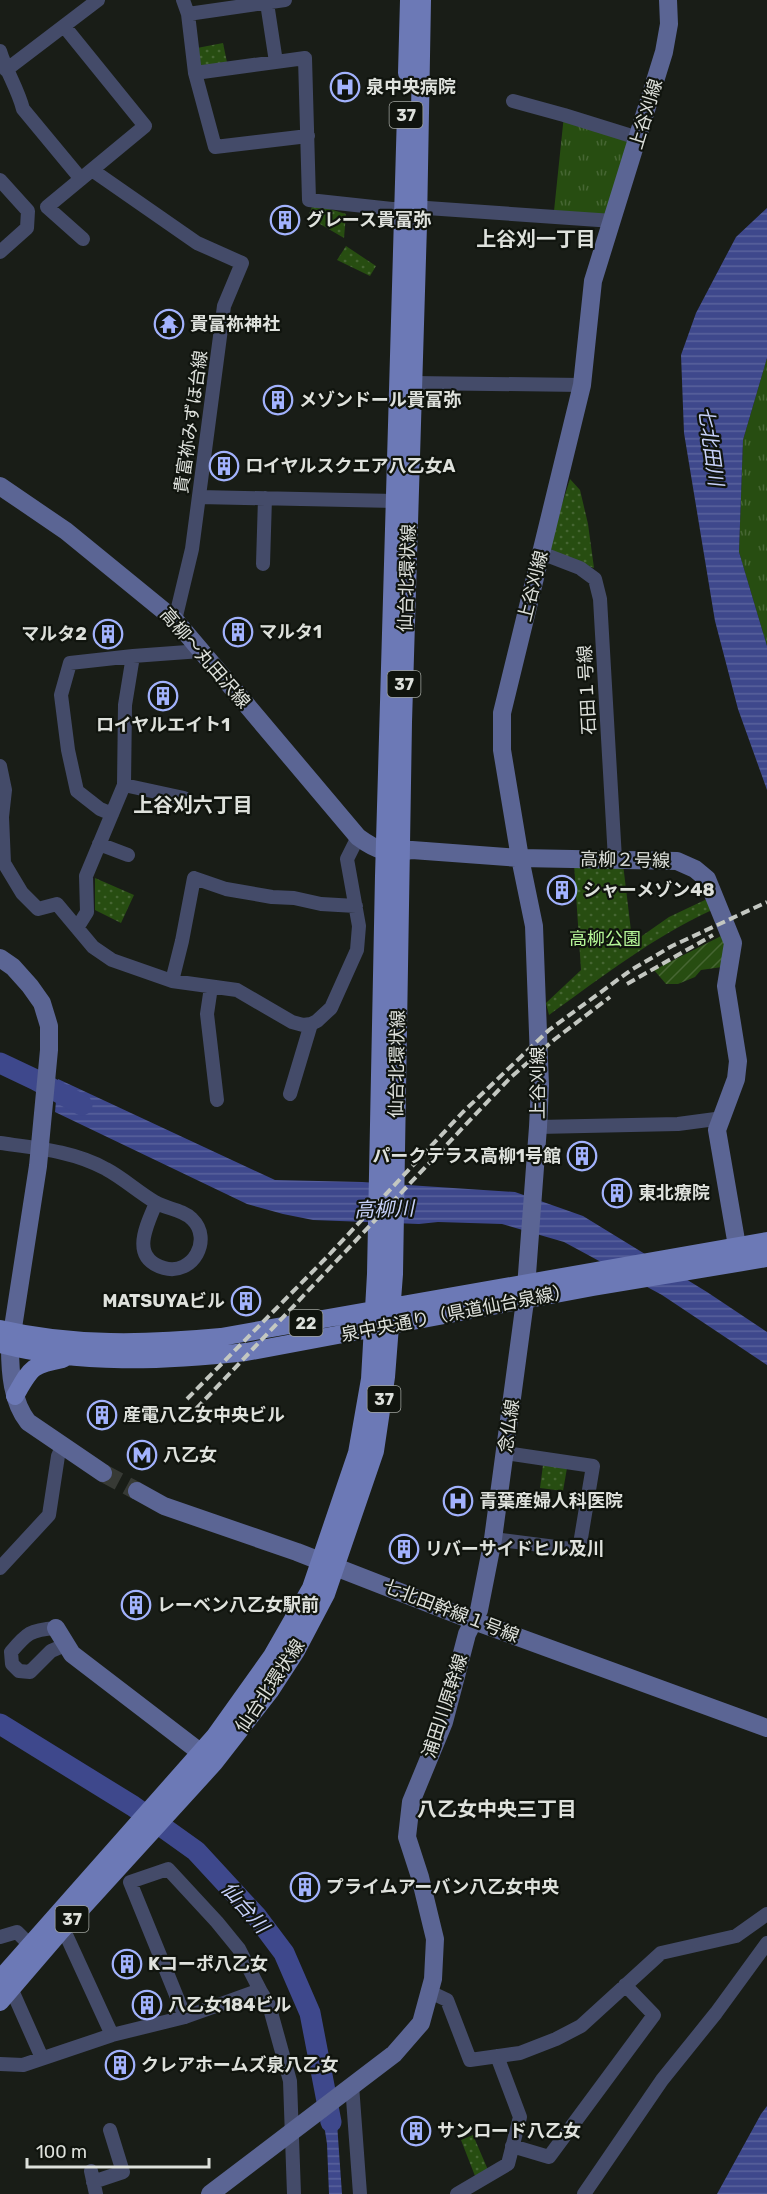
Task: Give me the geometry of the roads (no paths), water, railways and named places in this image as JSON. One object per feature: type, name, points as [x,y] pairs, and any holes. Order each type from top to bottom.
[{"type":"main road","name":"仙台北環状線","points":[[328,1564],[375,1451],[383,1407],[392,1316],[386,1226],[394,852],[413,383],[409,0]]},
{"type":"main road","name":"仙台北環状線","points":[[394,852],[395,501],[422,0]]},
{"type":"main road","name":"仙台北環状線","points":[[4,1990],[61,1931],[140,1833],[270,1691],[296,1651],[326,1594],[328,1564],[357,1453],[369,1387],[374,1311],[386,1226]]},
{"type":"main road","name":"22","points":[[737,1246],[767,1241]]},
{"type":"main road","name":"泉中央通り（県道仙台泉線）","points":[[526,1292],[597,1271],[737,1246]]},
{"type":"main road","name":"泉中央通り（県道仙台泉線）","points":[[6,1338],[74,1357],[124,1360],[200,1357],[246,1352],[373,1329],[392,1316],[526,1292],[617,1283],[767,1258]]},
{"type":"main road","name":"泉中央通り（県道仙台泉線）","points":[[6,1338],[46,1338],[111,1344],[157,1343],[221,1337],[374,1311],[392,1316]]},
{"type":"main road","points":[[15,1396],[29,1372],[35,1367],[74,1357]]},
{"type":"main road","name":"仙台北環状線","points":[[4,1990],[30,1945],[140,1833]]},
{"type":"street","points":[[6,70],[98,0]]},
{"type":"street","points":[[183,0],[189,14],[195,73],[215,147],[308,136]]},
{"type":"street","points":[[189,14],[285,0]]},
{"type":"street","name":"上谷刈線","points":[[530,1240],[540,1086],[534,926],[502,750],[502,713],[582,384],[593,281],[664,52],[669,24],[668,0]]},
{"type":"street","points":[[267,3],[276,62]]},
{"type":"street","points":[[64,26],[145,126],[47,207],[83,239]]},
{"type":"street","name":"貴富祢みずほ台線","points":[[0,51],[23,109],[86,174],[197,243],[242,263],[224,306],[192,549],[175,620]]},
{"type":"street","points":[[195,73],[305,58],[309,200],[411,209],[427,208],[613,221]]},
{"type":"street","points":[[513,101],[638,138]]},
{"type":"street","points":[[0,180],[28,212],[27,228],[0,252]]},
{"type":"street","points":[[413,383],[582,384]]},
{"type":"street","name":"高柳～丸田沢線","points":[[0,486],[66,531],[175,620],[358,837],[375,850],[394,852]]},
{"type":"street","points":[[199,497],[395,501]]},
{"type":"street","points":[[263,564],[265,498]]},
{"type":"street","name":"石田１号線","points":[[541,553],[580,568],[595,579],[600,599],[615,859]]},
{"type":"street","points":[[112,814],[100,809],[77,791],[68,750],[61,695],[70,663],[201,651]]},
{"type":"street","points":[[77,928],[87,912],[86,876],[124,785],[125,705],[133,656]]},
{"type":"street","points":[[0,766],[5,790],[2,863],[21,894],[38,909],[57,904],[93,947],[112,960],[172,981],[237,990],[303,1026],[317,1021],[331,1008],[357,950],[356,906],[347,859],[358,837]]},
{"type":"street","points":[[124,785],[184,798]]},
{"type":"street","points":[[99,844],[128,855]]},
{"type":"street","name":"高柳２号線","points":[[394,852],[412,850],[520,858],[677,861],[695,869],[707,879],[733,943],[726,986],[738,1061],[736,1079],[717,1130],[737,1246]]},
{"type":"street","points":[[172,981],[194,878],[226,889],[272,897],[356,906]]},
{"type":"street","points":[[0,958],[21,975],[42,1003],[49,1026],[42,1129],[6,1338],[15,1396],[21,1413],[28,1422],[103,1473]]},
{"type":"street","points":[[211,987],[207,1014],[217,1100]]},
{"type":"street","points":[[290,1094],[311,1024]]},
{"type":"street","points":[[538,1127],[678,1124],[723,1118]]},
{"type":"street","points":[[0,1143],[39,1149],[89,1161],[107,1169],[156,1203],[189,1216],[198,1228],[201,1242],[194,1260],[183,1267],[167,1269],[158,1266],[144,1250],[142,1236],[156,1203]]},
{"type":"street","name":"念仏線","points":[[476,1616],[493,1539],[506,1453],[526,1292],[530,1240]]},
{"type":"street","points":[[0,1568],[49,1515],[58,1456],[62,1447]]},
{"type":"street","points":[[493,1539],[579,1550],[593,1466],[506,1453]]},
{"type":"street","name":"七北田幹線１号線","points":[[137,1491],[164,1506],[476,1616],[767,1728]]},
{"type":"street","name":"浦田川原幹線","points":[[297,2128],[394,2054],[421,2023],[433,1979],[435,1939],[420,1877],[407,1837],[411,1802],[444,1722],[467,1634],[476,1616]]},
{"type":"street","points":[[65,1645],[51,1651],[30,1672],[20,1671],[12,1664],[11,1652],[28,1634],[36,1629],[56,1628],[72,1654],[207,1758]]},
{"type":"street","points":[[185,2017],[130,1882],[168,1869],[239,1949],[268,2005],[290,2081],[297,2128],[294,2194]]},
{"type":"street","points":[[430,1992],[447,2000],[470,2060],[520,2053],[581,2026],[661,1953],[736,1936],[767,1914]]},
{"type":"street","points":[[61,1931],[67,1937],[112,2036]]},
{"type":"street","points":[[0,1937],[17,1932],[30,1945]]},
{"type":"street","points":[[584,2194],[662,2080],[716,2013],[767,1943]]},
{"type":"street","points":[[512,2146],[549,2157],[654,2015],[625,1985]]},
{"type":"street","points":[[4,1990],[42,2058]]},
{"type":"street","points":[[0,2064],[23,2065],[112,2036],[185,2017],[260,1990]]},
{"type":"street","points":[[457,2194],[508,2164],[520,2117],[498,2056]]},
{"type":"street","points":[[351,2087],[360,2194]]},
{"type":"street","points":[[218,2191],[297,2128]]},
{"type":"street","points":[[93,2182],[123,2172],[110,2130]]},
{"type":"water","name":"七北田川","points":[[767,208],[767,358],[743,440],[739,552],[767,646],[767,790],[738,709],[715,621],[684,433],[681,355],[696,313],[736,237]]},
{"type":"water","points":[[58,1079],[275,1180],[362,1182],[515,1192],[583,1216],[707,1292],[767,1332],[767,1365],[662,1295],[564,1242],[502,1224],[313,1220],[247,1204],[55,1112]]},
{"type":"water","points":[[767,2106],[767,2194],[717,2194],[761,2114]]},
{"type":"water","points":[[336,2109],[342,2194],[329,2194],[327,2144],[323,2118]]},
{"type":"waterway","name":"高柳川","points":[[0,1063],[82,1105]]},
{"type":"waterway","name":"仙台川","points":[[0,1724],[133,1806],[196,1851],[257,1917],[284,1953],[310,2013],[331,2122]]},
{"type":"tunnel","points":[[103,1473],[137,1491]]},
{"type":"railway","points":[[187,1399],[327,1257],[463,1112],[549,1030],[631,970],[672,946],[767,902]]},
{"type":"railway","points":[[627,984],[713,935]]},
{"type":"railway","points":[[196,1409],[510,1078],[555,1039],[610,997]]},
{"type":"place","name":"泉中央病院","points":[[345,87]]},
{"type":"place","name":"グレース貴富弥","points":[[285,220]]},
{"type":"place","name":"貴富祢神社","points":[[169,324]]},
{"type":"place","name":"メゾンドール貴富弥","points":[[278,400]]},
{"type":"place","name":"ロイヤルスクエア八乙女A","points":[[224,466]]},
{"type":"place","name":"マルタ1","points":[[238,632]]},
{"type":"place","name":"マルタ2","points":[[108,634]]},
{"type":"place","name":"ロイヤルエイト1","points":[[163,696]]},
{"type":"place","name":"シャーメゾン48","points":[[562,890]]},
{"type":"place","name":"パークテラス高柳1号館","points":[[582,1156]]},
{"type":"place","name":"東北療院","points":[[617,1193]]},
{"type":"place","name":"MATSUYAビル","points":[[246,1301]]},
{"type":"place","name":"産電八乙女中央ビル","points":[[102,1415]]},
{"type":"place","name":"八乙女","points":[[142,1455]]},
{"type":"place","name":"青葉産婦人科医院","points":[[458,1501]]},
{"type":"place","name":"リバーサイドヒル及川","points":[[404,1549]]},
{"type":"place","name":"レーベン八乙女駅前","points":[[136,1605]]},
{"type":"place","name":"プライムアーバン八乙女中央","points":[[305,1887]]},
{"type":"place","name":"Kコーポ八乙女","points":[[127,1964]]},
{"type":"place","name":"八乙女184ビル","points":[[147,2005]]},
{"type":"place","name":"クレアホームズ泉八乙女","points":[[120,2065]]},
{"type":"place","name":"サンロード八乙女","points":[[416,2131]]},
{"type":"district","name":"上谷刈一丁目","points":[[536,239]]},
{"type":"district","name":"上谷刈六丁目","points":[[193,805]]},
{"type":"district","name":"八乙女中央三丁目","points":[[497,1809]]},
{"type":"park label","name":"高柳公園","points":[[605,939]]}]
